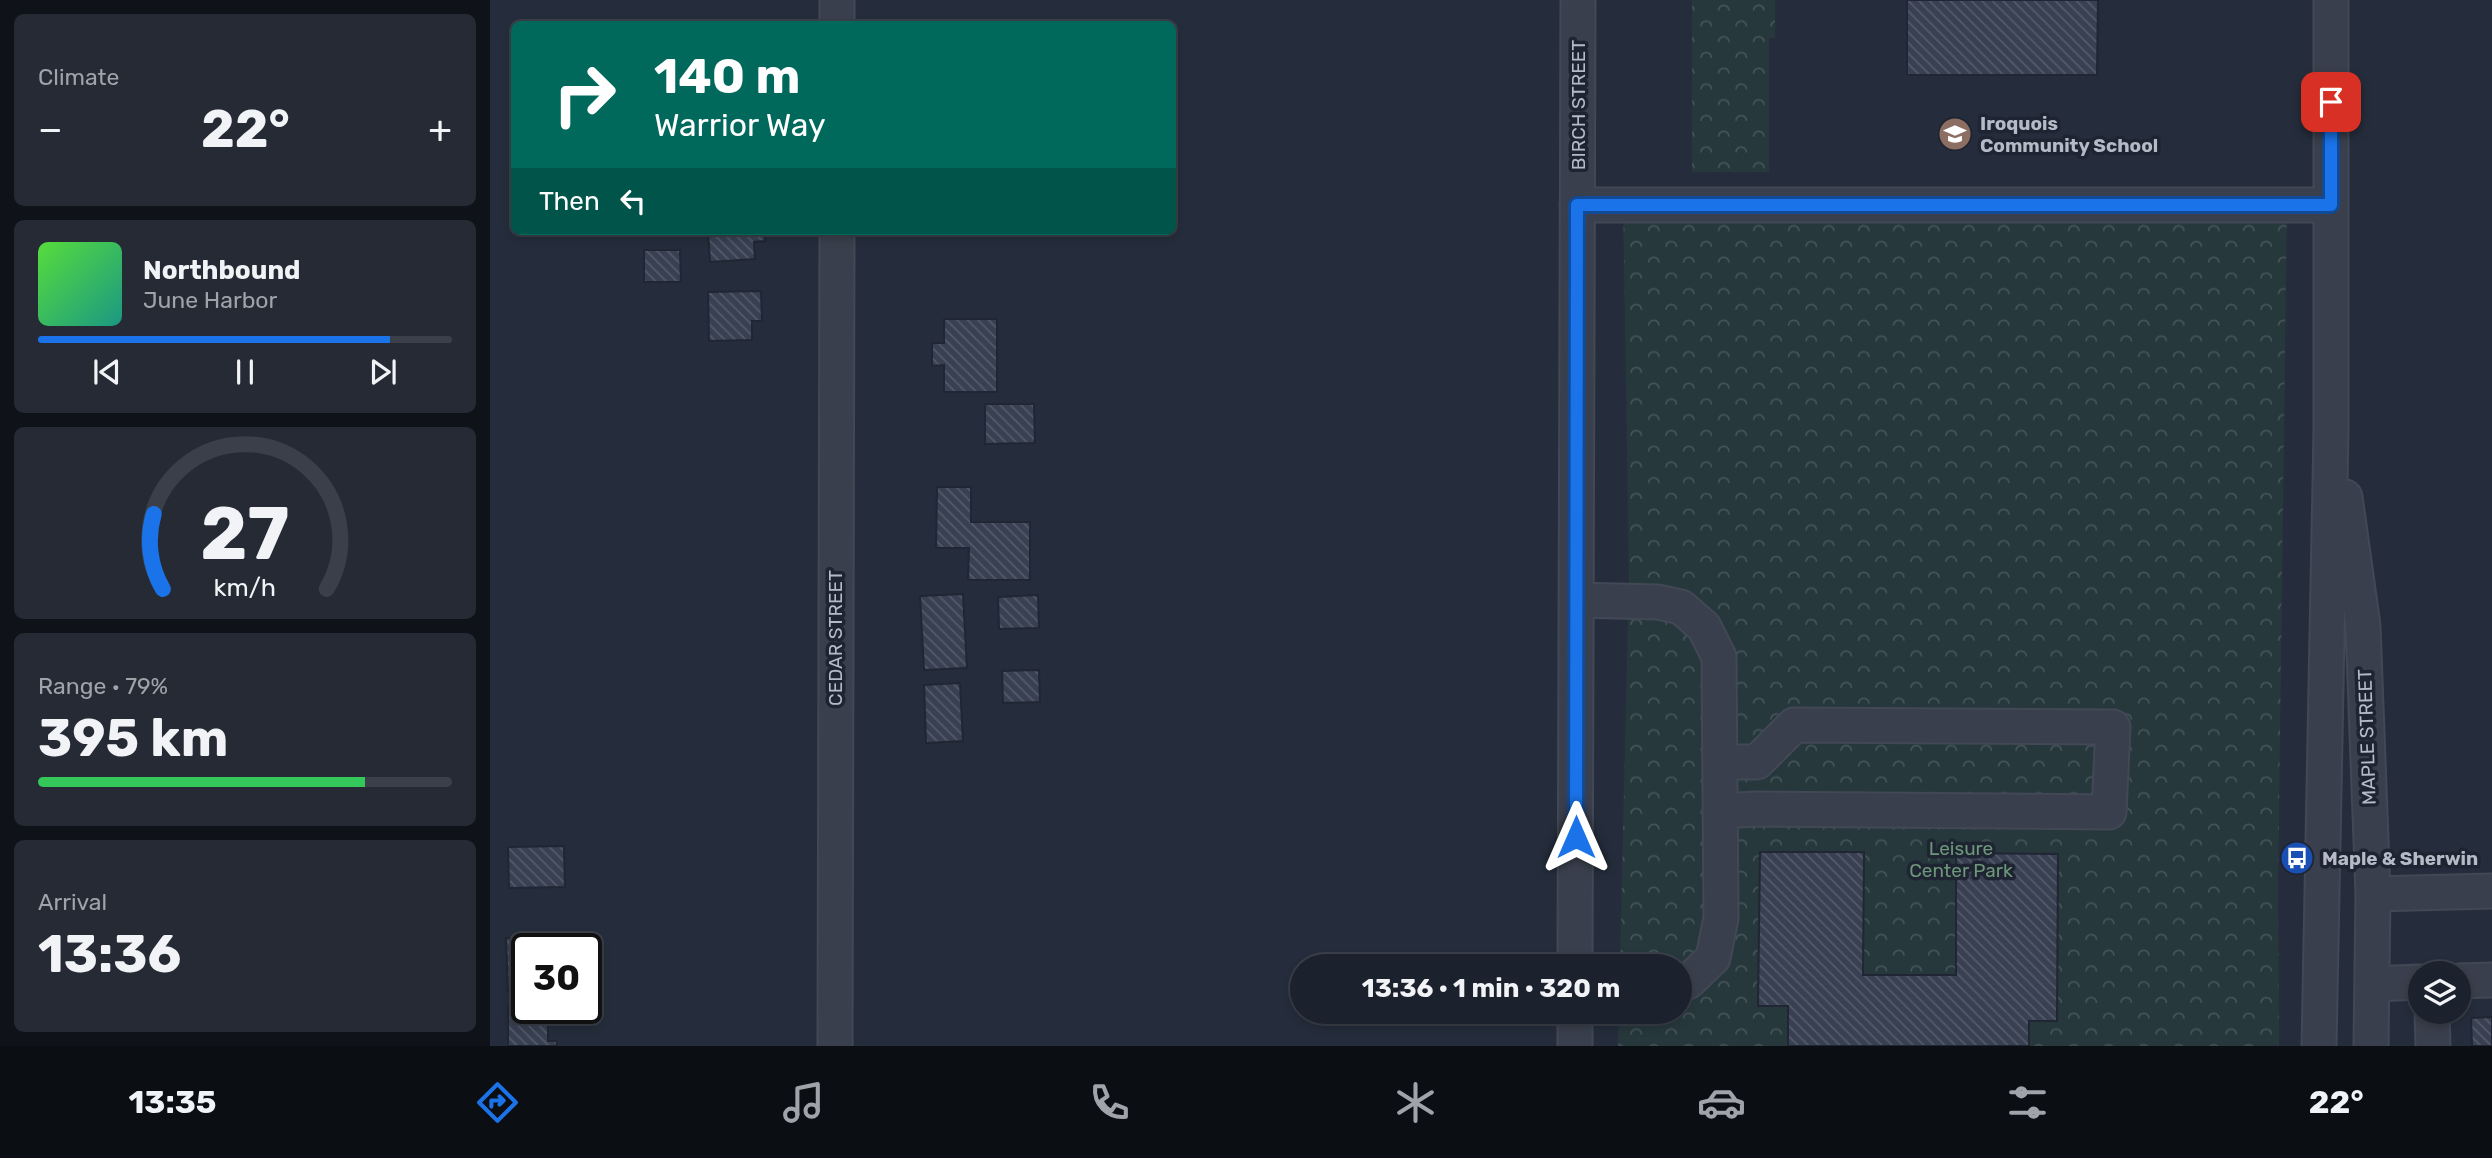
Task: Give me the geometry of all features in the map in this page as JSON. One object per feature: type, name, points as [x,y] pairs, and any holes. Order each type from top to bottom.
[{"type":"street","points":[[837,0],[837,21]]},
{"type":"street","name":"BIRCH STREET","points":[[1575,954],[1578,0]]},
{"type":"street","name":"MAPLE STREET","points":[[2319,1046],[2331,431],[2331,0]]},
{"type":"street","points":[[1577,205],[2331,205]]},
{"type":"street","name":"CEDAR STREET","points":[[835,1046],[837,235]]},
{"type":"street","name":"MAPLE STREET","points":[[2331,431],[2348,508],[2363,626],[2372,894],[2371,1046]]},
{"type":"street","points":[[1576,600],[1658,602],[1681,607],[1703,627],[1719,657],[1721,918],[1713,958],[1692,978]]},
{"type":"street","points":[[1720,762],[1757,762],[1794,725],[2113,727],[2109,812],[1771,809],[1720,811]]},
{"type":"street","points":[[2372,894],[2492,891]]},
{"type":"street","points":[[2471,980],[2492,979]]},
{"type":"street","points":[[2372,984],[2408,982]]},
{"type":"street","points":[[1575,1024],[1575,1046]]},
{"type":"street","points":[[2433,1024],[2434,1046]]},
{"type":"green space","points":[[1692,0],[1775,0],[1775,38],[1769,38],[1769,172],[1692,172]]},
{"type":"green space","name":"Leisure Center Park","points":[[1623,195],[2287,195],[2278,887],[2279,1046],[1618,1046],[1619,1024],[1692,1024],[1692,954],[1620,954],[1629,573]]},
{"type":"building","points":[[1907,0],[2098,0],[2097,75],[1907,75]]},
{"type":"building","points":[[708,235],[764,235],[765,241],[754,242],[755,259],[710,262]]},
{"type":"building","points":[[644,250],[680,250],[681,282],[644,282]]},
{"type":"building","points":[[761,291],[762,321],[752,321],[752,340],[709,341],[708,292]]},
{"type":"building","points":[[944,319],[997,319],[997,392],[944,392],[944,365],[932,366],[932,343],[944,343]]},
{"type":"building","points":[[985,404],[1034,404],[1035,443],[985,444]]},
{"type":"building","points":[[937,487],[971,487],[971,522],[1030,522],[1030,580],[968,580],[969,548],[936,548]]},
{"type":"building","points":[[963,594],[967,668],[924,670],[920,596]]},
{"type":"building","points":[[1038,595],[1039,628],[999,629],[998,597]]},
{"type":"building","points":[[1039,670],[1040,702],[1003,703],[1002,671]]},
{"type":"building","points":[[960,683],[963,741],[926,743],[924,685]]},
{"type":"building","points":[[564,846],[565,887],[509,888],[508,847]]},
{"type":"building","points":[[1760,852],[1864,852],[1863,975],[1956,975],[1956,853],[2058,854],[2057,1021],[2029,1021],[2029,1046],[1788,1046],[1788,1006],[1758,1006]]},
{"type":"building","points":[[506,938],[511,938],[511,992],[508,992]]},
{"type":"building","points":[[508,1006],[511,1006],[511,1024],[548,1024],[548,1041],[557,1041],[557,1046],[508,1046]]},
{"type":"building","points":[[2492,1017],[2492,1046],[2472,1046],[2471,1018]]},
{"type":"place","name":"Iroquois Community School","points":[[1955,134]]},
{"type":"place","name":"Maple & Sherwin","points":[[2297,858]]},
{"type":"route","points":[[1576,837],[1577,205],[2331,205],[2331,102]]}]
